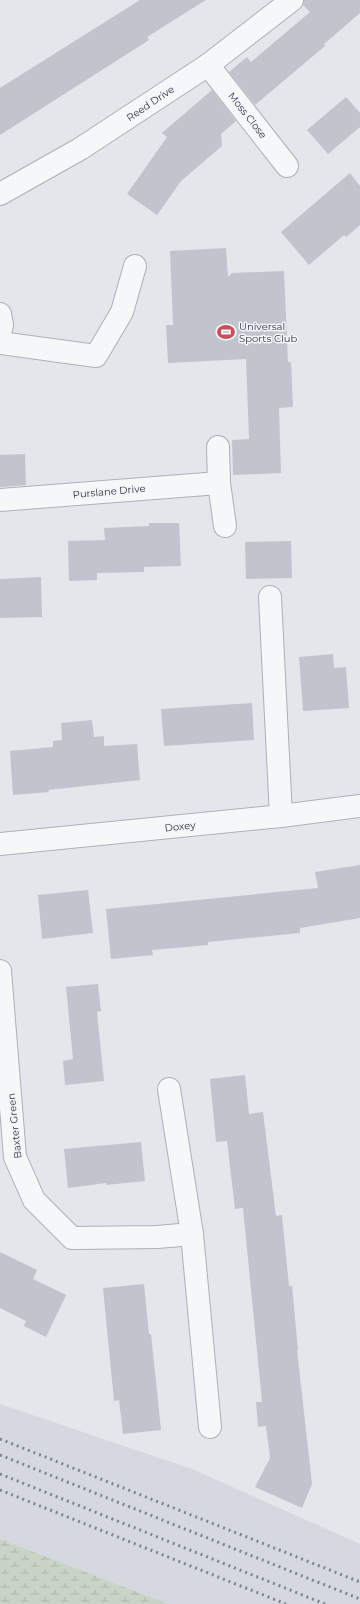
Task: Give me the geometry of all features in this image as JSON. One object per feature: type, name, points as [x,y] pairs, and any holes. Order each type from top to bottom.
[{"type":"street","name":"Reed Drive","points":[[0,194],[80,149],[208,65],[292,0]]},
{"type":"street","name":"Moss Close","points":[[208,65],[287,166]]},
{"type":"street","points":[[0,343],[96,356],[122,312],[135,266]]},
{"type":"street","points":[[0,314],[2,326],[0,333]]},
{"type":"street","points":[[218,447],[218,483],[225,526]]},
{"type":"street","name":"Purslane Drive","points":[[0,500],[218,483]]},
{"type":"street","points":[[270,597],[281,816]]},
{"type":"street","name":"Doxey","points":[[0,844],[281,816],[360,806]]},
{"type":"street","name":"Baxter Green","points":[[0,971],[15,1158],[34,1200],[72,1238],[157,1237],[192,1234]]},
{"type":"street","points":[[169,1089],[192,1234],[210,1427]]},
{"type":"shaded area","points":[[0,1404],[192,1469],[360,1544],[360,1604],[169,1604],[0,1539]]},
{"type":"green space","points":[[0,1539],[169,1604],[0,1604]]},
{"type":"building","points":[[140,0],[206,0],[147,37],[149,40],[0,135],[0,88]]},
{"type":"building","points":[[304,0],[360,0],[360,13],[324,44],[325,46],[255,105],[229,72],[247,57],[251,62],[310,12],[303,5]]},
{"type":"building","points":[[212,90],[236,121],[221,134],[222,146],[181,181],[157,215],[127,194],[167,137],[162,133]]},
{"type":"building","points":[[346,97],[360,113],[360,127],[328,154],[307,130]]},
{"type":"building","points":[[350,173],[360,186],[360,225],[346,237],[344,235],[309,265],[281,232]]},
{"type":"building","name":"Universal Sports Club","points":[[226,248],[228,277],[232,273],[284,271],[288,362],[291,362],[293,407],[279,408],[281,473],[233,475],[232,440],[249,439],[246,359],[168,363],[166,325],[173,325],[170,251]]},
{"type":"building","points":[[25,454],[26,485],[0,487],[0,455]]},
{"type":"building","points":[[149,523],[179,523],[181,566],[144,567],[144,572],[97,573],[97,580],[69,581],[68,541],[105,540],[104,528],[149,526]]},
{"type":"building","points":[[291,541],[292,578],[246,579],[245,542]]},
{"type":"building","points":[[41,577],[42,617],[0,618],[0,579]]},
{"type":"building","points":[[333,654],[334,668],[346,667],[349,708],[303,711],[299,657]]},
{"type":"building","points":[[252,703],[254,740],[164,746],[161,709]]},
{"type":"building","points":[[92,720],[94,737],[104,736],[104,746],[137,744],[140,780],[48,790],[49,792],[13,795],[10,751],[53,747],[53,741],[62,740],[61,723]]},
{"type":"building","points":[[360,865],[360,918],[300,928],[300,933],[208,942],[208,945],[152,950],[153,955],[111,959],[106,909],[318,888],[315,872]]},
{"type":"building","points":[[88,890],[93,933],[42,939],[38,895]]},
{"type":"building","points":[[98,984],[101,1011],[97,1012],[104,1081],[65,1085],[63,1061],[73,1059],[66,987]]},
{"type":"building","points":[[245,1075],[249,1114],[263,1112],[276,1216],[282,1215],[289,1286],[292,1286],[297,1350],[312,1484],[302,1508],[255,1487],[270,1458],[266,1426],[258,1427],[256,1402],[262,1402],[243,1208],[235,1209],[227,1141],[216,1142],[210,1079]]},
{"type":"building","points":[[141,1142],[145,1181],[106,1185],[106,1183],[68,1188],[64,1149]]},
{"type":"building","points":[[0,1252],[37,1270],[33,1279],[66,1295],[46,1337],[24,1326],[26,1321],[0,1308]]},
{"type":"building","points":[[144,1284],[161,1430],[123,1434],[119,1400],[114,1401],[103,1288]]},
{"type":"railway","points":[[0,1439],[360,1582]]},
{"type":"railway","points":[[0,1455],[360,1599]]},
{"type":"railway","points":[[0,1474],[325,1604]]},
{"type":"railway","points":[[0,1490],[286,1604]]},
{"type":"place","name":"Universal Sports Club","points":[[226,332]]}]
